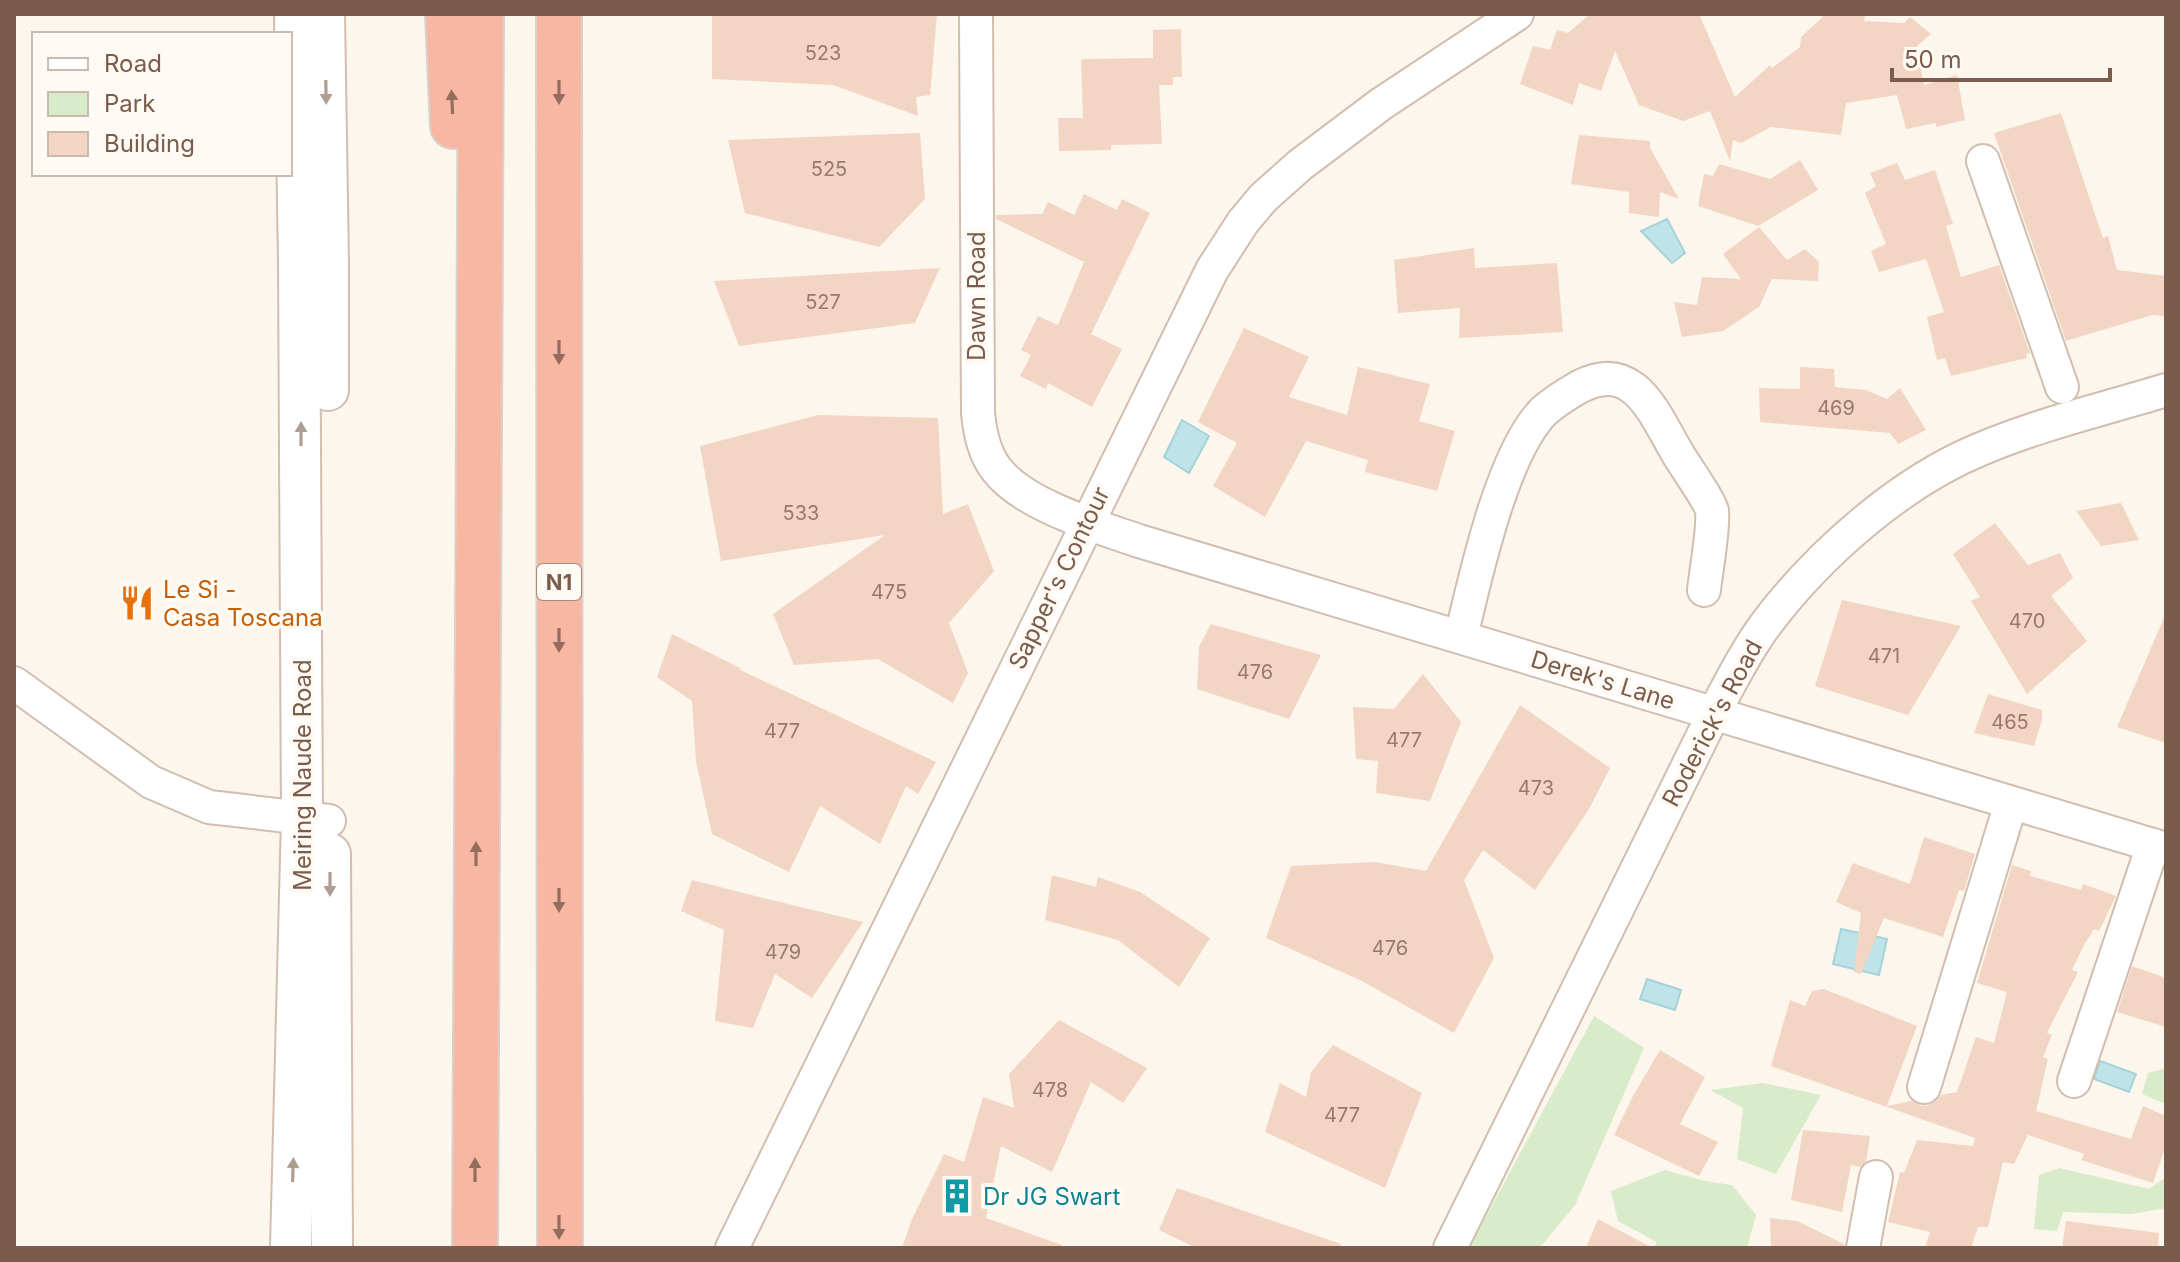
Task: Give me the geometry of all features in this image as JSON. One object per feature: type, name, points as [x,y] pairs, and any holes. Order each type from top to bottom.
[{"type":"highway","points":[[448,14],[477,656]]},
{"type":"highway","points":[[475,1248],[481,14]]},
{"type":"highway","name":"N1","points":[[559,14],[560,1248]]},
{"type":"street","name":"Meiring Naude Road","points":[[295,14],[300,294],[332,1248]]},
{"type":"street","name":"Meiring Naude Road","points":[[291,1248],[316,819],[328,263],[324,14]]},
{"type":"street","name":"Dawn Road","points":[[976,14],[977,391],[982,440],[996,469],[1014,487],[1086,523]]},
{"type":"street","name":"Sapper's Contour","points":[[732,1248],[1212,270],[1243,222],[1263,198],[1310,157],[1381,104],[1517,14]]},
{"type":"street","points":[[1983,161],[2062,387]]},
{"type":"street","points":[[1461,637],[1495,509],[1518,449],[1543,412],[1596,378],[1617,379],[1631,385],[1647,402],[1712,510],[1704,590]]},
{"type":"street","name":"Roderick's Road","points":[[1450,1248],[1714,713],[1752,645],[1791,593],[1838,544],[1933,474],[1978,450],[2166,390]]},
{"type":"street","name":"Derek's Lane","points":[[1086,523],[2159,847]]},
{"type":"street","points":[[14,683],[151,782],[209,807],[316,819]]},
{"type":"street","points":[[1924,1087],[2011,803]]},
{"type":"street","points":[[2074,1081],[2159,847]]},
{"type":"street","points":[[1863,1248],[1876,1177]]},
{"type":"green space","points":[[1594,1016],[1644,1048],[1575,1205],[1540,1248],[1469,1248]]},
{"type":"green space","points":[[2166,1068],[2166,1104],[2142,1094],[2148,1073]]},
{"type":"green space","points":[[1763,1083],[1821,1095],[1776,1174],[1737,1159],[1743,1108],[1710,1090]]},
{"type":"green space","points":[[2059,1168],[2149,1189],[2166,1177],[2166,1208],[2131,1214],[2063,1212],[2057,1231],[2034,1229],[2039,1175]]},
{"type":"green space","points":[[1665,1170],[1732,1185],[1756,1215],[1747,1248],[1654,1248],[1657,1242],[1618,1221],[1611,1191]]},
{"type":"water","points":[[1667,219],[1685,253],[1672,263],[1641,231]]},
{"type":"water","points":[[1182,420],[1209,436],[1189,473],[1164,457]]},
{"type":"water","points":[[1841,929],[1887,939],[1879,975],[1833,964]]},
{"type":"water","points":[[1647,979],[1681,990],[1675,1010],[1640,999]]},
{"type":"water","points":[[2100,1061],[2136,1074],[2129,1092],[2094,1079]]},
{"type":"building","points":[[712,14],[937,14],[930,95],[916,97],[918,116],[833,85],[712,79]]},
{"type":"building","points":[[1590,14],[1699,14],[1735,97],[1770,65],[1772,68],[1800,47],[1801,37],[1826,14],[1865,14],[1864,21],[1904,23],[1910,17],[1931,34],[1917,46],[1924,85],[1957,75],[1965,120],[1936,127],[1936,123],[1906,129],[1897,95],[1846,103],[1841,135],[1771,127],[1741,143],[1733,140],[1730,161],[1710,111],[1683,121],[1639,105],[1615,51],[1601,91],[1579,83],[1573,105],[1520,84],[1533,46],[1550,50],[1557,30],[1568,33]]},
{"type":"building","points":[[1181,29],[1182,77],[1173,77],[1173,85],[1159,85],[1162,144],[1111,145],[1111,150],[1059,151],[1058,118],[1083,118],[1081,59],[1153,58],[1153,30]]},
{"type":"building","points":[[2061,113],[2103,238],[2108,236],[2117,270],[2166,276],[2166,316],[2152,315],[2066,341],[1994,133]]},
{"type":"building","points":[[920,133],[925,199],[879,247],[745,213],[728,140]]},
{"type":"building","points":[[1579,135],[1650,141],[1650,148],[1679,199],[1660,192],[1659,217],[1629,213],[1629,192],[1571,184]]},
{"type":"building","points":[[1800,160],[1818,190],[1758,226],[1698,206],[1704,174],[1713,176],[1719,164],[1770,179]]},
{"type":"building","points":[[1897,163],[1905,180],[1935,170],[1953,224],[1946,226],[1961,277],[1999,265],[2030,353],[2026,354],[2027,358],[1951,376],[1945,358],[1937,360],[1927,317],[1944,312],[1926,259],[1879,272],[1871,251],[1886,244],[1865,193],[1876,186],[1870,173]]},
{"type":"building","points":[[1084,194],[1117,210],[1122,199],[1150,213],[1091,334],[1122,349],[1092,407],[1048,383],[1046,389],[1020,376],[1031,355],[1021,350],[1038,316],[1058,325],[1084,262],[996,219],[996,215],[1042,214],[1048,202],[1074,215]]},
{"type":"building","points":[[1759,227],[1787,260],[1805,249],[1819,262],[1818,281],[1772,279],[1759,307],[1723,331],[1682,337],[1674,302],[1697,305],[1702,277],[1741,279],[1723,254]]},
{"type":"building","points":[[1474,248],[1475,268],[1557,263],[1563,332],[1459,338],[1460,308],[1398,313],[1394,260]]},
{"type":"building","points":[[940,268],[915,323],[739,346],[714,281]]},
{"type":"building","points":[[1244,328],[1309,357],[1289,397],[1347,415],[1358,367],[1430,384],[1419,421],[1455,431],[1437,491],[1365,472],[1368,460],[1306,441],[1265,517],[1213,486],[1237,443],[1198,422]]},
{"type":"building","points":[[1800,367],[1834,369],[1835,387],[1866,390],[1887,399],[1900,388],[1926,430],[1898,444],[1890,433],[1760,422],[1759,388],[1800,389]]},
{"type":"building","points":[[818,415],[938,418],[943,514],[968,504],[994,571],[949,623],[968,673],[953,703],[878,659],[794,665],[773,614],[885,535],[721,561],[700,446]]},
{"type":"building","points":[[2121,503],[2139,540],[2101,546],[2076,511]]},
{"type":"building","points":[[1995,523],[2028,565],[2060,553],[2073,578],[2051,596],[2087,641],[2027,694],[1971,601],[1980,597],[1953,554]]},
{"type":"building","points":[[1842,600],[1961,626],[1908,715],[1815,686]]},
{"type":"building","points":[[2166,613],[2166,743],[2117,727]]},
{"type":"building","points":[[1211,624],[1321,655],[1289,719],[1197,689],[1199,647]]},
{"type":"building","points":[[672,634],[742,669],[738,669],[936,762],[918,794],[906,786],[880,844],[820,806],[789,872],[712,834],[696,761],[692,701],[657,677]]},
{"type":"building","points":[[1423,674],[1461,722],[1430,801],[1376,793],[1378,761],[1356,759],[1353,707],[1394,709]]},
{"type":"building","points":[[1988,694],[2042,710],[2034,746],[1974,733]]},
{"type":"building","points":[[1520,705],[1610,768],[1589,809],[1535,890],[1483,850],[1464,880],[1494,958],[1454,1033],[1362,981],[1266,938],[1291,866],[1375,862],[1426,871]]},
{"type":"building","points":[[1924,837],[1975,854],[1964,891],[1959,890],[1943,937],[1884,918],[1861,974],[1854,972],[1861,913],[1836,902],[1853,863],[1910,884]]},
{"type":"building","points":[[2012,865],[2031,871],[2030,876],[2081,890],[2083,884],[2116,896],[2099,931],[2094,929],[2084,945],[2072,970],[2078,972],[2047,1033],[2052,1035],[2043,1057],[2048,1059],[2036,1111],[2131,1139],[2143,1106],[2166,1116],[2166,1145],[2153,1183],[2081,1160],[2084,1154],[2028,1135],[2014,1164],[2003,1162],[1988,1227],[1978,1227],[1971,1248],[1925,1248],[1930,1232],[1888,1222],[1900,1172],[1904,1173],[1917,1140],[1973,1146],[1975,1138],[1771,1066],[1790,1000],[1805,1006],[1812,991],[1824,989],[1917,1026],[1887,1106],[1911,1101],[1927,1106],[1941,1095],[1957,1092],[1976,1037],[1994,1043],[2007,992],[1977,983]]},
{"type":"building","points":[[1052,875],[1096,887],[1098,877],[1140,892],[1210,938],[1179,987],[1118,940],[1045,920]]},
{"type":"building","points":[[692,880],[863,922],[812,998],[775,974],[753,1028],[715,1021],[724,930],[681,911]]},
{"type":"building","points":[[2132,966],[2166,978],[2166,1027],[2117,1012]]},
{"type":"building","points":[[1059,1020],[1147,1068],[1123,1103],[1091,1082],[1052,1172],[1001,1146],[986,1218],[1062,1245],[1061,1248],[902,1248],[912,1219],[944,1154],[964,1162],[983,1097],[1014,1108],[1009,1074]]},
{"type":"building","points":[[1333,1045],[1422,1093],[1385,1188],[1265,1132],[1280,1083],[1306,1097],[1311,1072]]},
{"type":"building","points":[[1660,1050],[1705,1077],[1680,1124],[1718,1142],[1699,1176],[1614,1135]]},
{"type":"building","points":[[1803,1130],[1870,1136],[1866,1162],[1860,1167],[1851,1165],[1842,1212],[1791,1200]]},
{"type":"building","points":[[1177,1188],[1341,1244],[1340,1248],[1196,1248],[1159,1230]]},
{"type":"building","points":[[1770,1218],[1797,1221],[1844,1244],[1844,1248],[1771,1248]]},
{"type":"building","points":[[1598,1219],[1653,1248],[1586,1248]]},
{"type":"building","points":[[2066,1221],[2159,1233],[2158,1248],[2062,1248]]},
{"type":"place","name":"Le Si - Casa Toscana","points":[[137,603]]},
{"type":"place","name":"Dr JG Swart","points":[[957,1196]]}]
